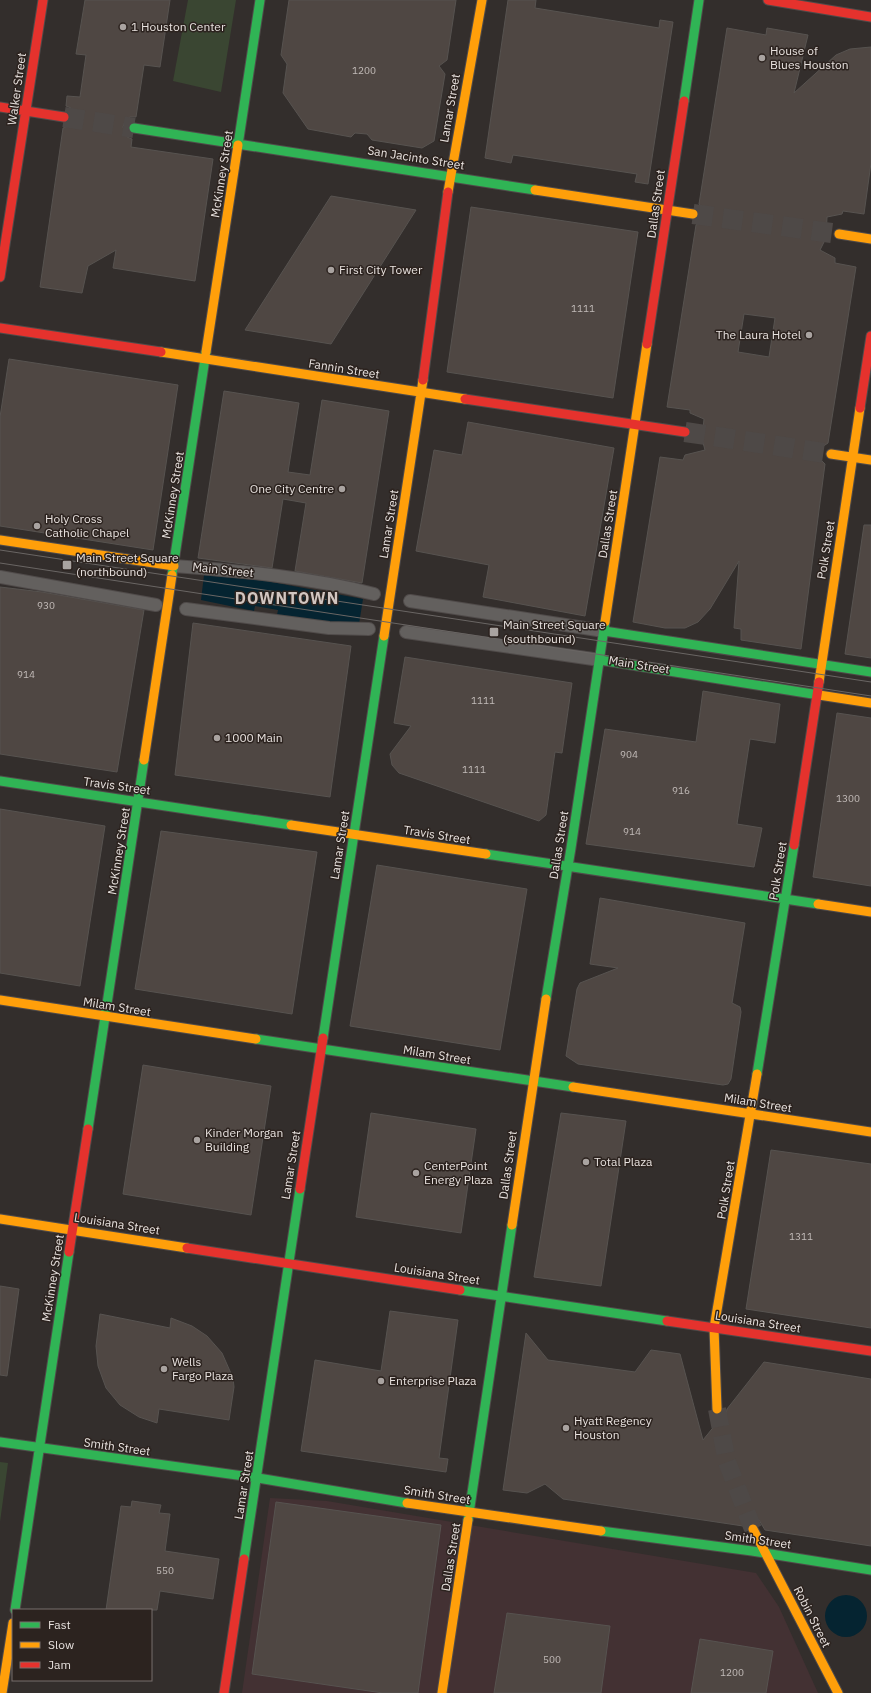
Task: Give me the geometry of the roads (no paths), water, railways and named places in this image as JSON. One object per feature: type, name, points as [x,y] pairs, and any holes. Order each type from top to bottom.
[{"type":"main road","name":"Walker Street","points":[[0,277],[43,0]]},
{"type":"main road","name":"McKinney Street","points":[[15,1609],[260,0]]},
{"type":"main road","name":"Lamar Street","points":[[224,1693],[258,1478],[321,1050],[421,393],[450,176],[482,0]]},
{"type":"main road","name":"Dallas Street","points":[[442,1693],[502,1296],[532,1081],[568,866],[600,660],[699,0]]},
{"type":"main road","points":[[768,0],[871,17]]},
{"type":"main road","points":[[0,107],[64,117]]},
{"type":"main road","name":"San Jacinto Street","points":[[134,128],[694,214]]},
{"type":"main road","points":[[839,234],[871,239]]},
{"type":"main road","name":"Fannin Street","points":[[0,328],[685,432]]},
{"type":"main road","name":"Polk Street","points":[[717,1409],[714,1328],[786,900],[871,336]]},
{"type":"main road","points":[[831,454],[871,460]]},
{"type":"main road","name":"Main Street","points":[[0,540],[174,566]]},
{"type":"main road","points":[[604,631],[871,672]]},
{"type":"main road","name":"Main Street","points":[[600,660],[871,703]]},
{"type":"main road","name":"Travis Street","points":[[0,782],[871,912]]},
{"type":"main road","name":"Milam Street","points":[[0,1000],[321,1050],[871,1132]]},
{"type":"main road","name":"Louisiana Street","points":[[0,1219],[871,1351]]},
{"type":"main road","name":"Smith Street","points":[[0,1442],[258,1478],[470,1513],[765,1553],[871,1570]]},
{"type":"main road","points":[[753,1529],[765,1553]]},
{"type":"main road","name":"Robin Street","points":[[765,1553],[838,1693]]},
{"type":"main road","points":[[2,1693],[12,1629]]},
{"type":"street","name":"Main Street","points":[[174,566],[231,570],[350,588],[374,594]]},
{"type":"street","points":[[0,577],[156,605]]},
{"type":"street","points":[[410,601],[604,631]]},
{"type":"street","points":[[186,609],[329,628],[369,629]]},
{"type":"street","name":"Main Street","points":[[406,632],[600,660]]},
{"type":"water","points":[[204,575],[266,581],[363,599],[359,624],[316,621],[277,615],[278,610],[255,606],[254,611],[201,600]]},
{"type":"water","points":[[846,1595],[861,1601],[867,1616],[861,1631],[846,1637],[831,1631],[825,1616],[831,1601]]},
{"type":"tunnel","points":[[64,117],[134,128]]},
{"type":"tunnel","points":[[693,214],[839,234]]},
{"type":"tunnel","points":[[685,432],[831,454]]},
{"type":"tunnel","points":[[717,1409],[727,1462],[753,1529]]},
{"type":"tram line","points":[[0,550],[871,682]]},
{"type":"tram line","points":[[0,563],[871,696]]},
{"type":"place","name":"1 Houston Center","points":[[123,27]]},
{"type":"place","name":"House of Blues Houston","points":[[762,58]]},
{"type":"place","name":"First City Tower","points":[[331,270]]},
{"type":"place","name":"The Laura Hotel","points":[[809,335]]},
{"type":"place","name":"One City Centre","points":[[342,489]]},
{"type":"place","name":"Holy Cross Catholic Chapel","points":[[37,526]]},
{"type":"place","name":"Main Street Square (northbound)","points":[[67,565]]},
{"type":"place","name":"Main Street Square (southbound)","points":[[494,632]]},
{"type":"place","name":"1000 Main","points":[[217,738]]},
{"type":"place","name":"Kinder Morgan Building","points":[[197,1140]]},
{"type":"place","name":"Total Plaza","points":[[586,1162]]},
{"type":"place","name":"CenterPoint Energy Plaza","points":[[416,1173]]},
{"type":"place","name":"Wells Fargo Plaza","points":[[164,1369]]},
{"type":"place","name":"Enterprise Plaza","points":[[381,1381]]},
{"type":"place","name":"Hyatt Regency Houston","points":[[566,1428]]},
{"type":"district","name":"DOWNTOWN","points":[[287,598]]}]
